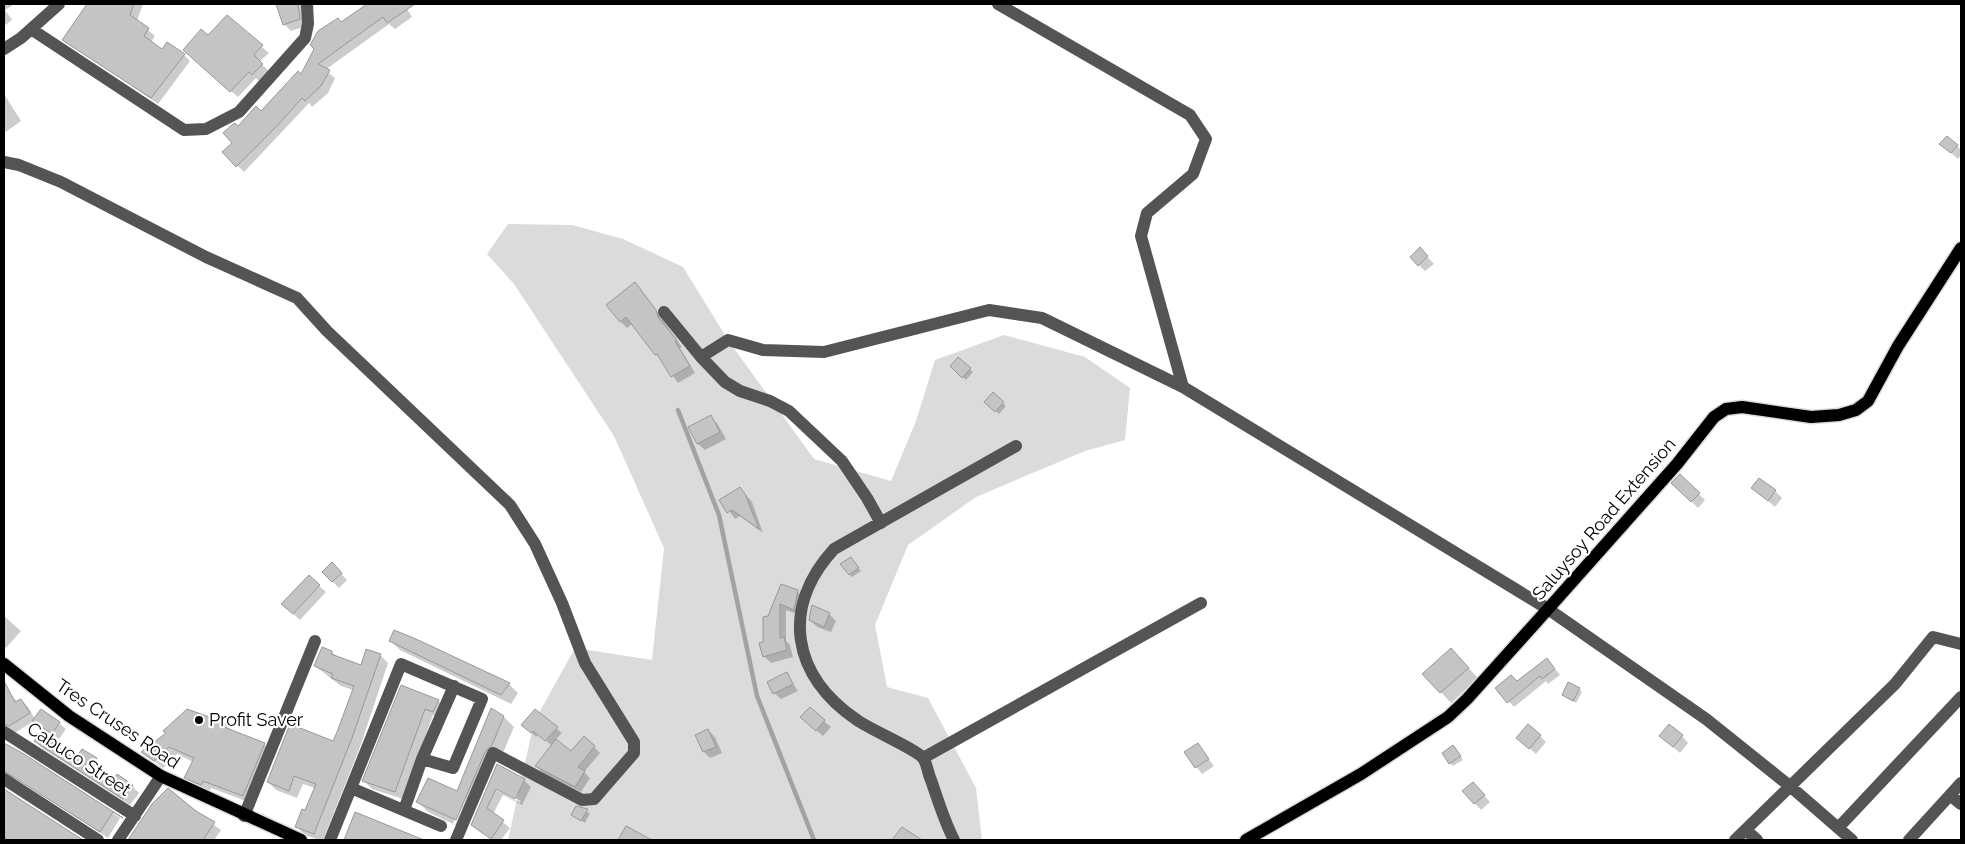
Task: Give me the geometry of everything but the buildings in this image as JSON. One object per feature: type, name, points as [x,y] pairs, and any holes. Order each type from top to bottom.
[{"type":"main road","name":"Saluysoy Road Extension","points":[[1246,840],[1361,774],[1448,717],[1467,700],[1677,464],[1714,417],[1726,409],[1742,407],[1811,417],[1839,415],[1856,410],[1868,401],[1898,346],[1961,248]]},
{"type":"main road","name":"Tres Cruses Road","points":[[4,664],[69,716],[161,776],[244,816],[301,840]]},
{"type":"street","points":[[4,49],[31,30],[59,4]]},
{"type":"street","points":[[31,30],[184,130],[206,129],[239,112],[305,38],[308,18],[306,4]]},
{"type":"street","points":[[998,4],[1190,115],[1206,140],[1193,174],[1147,213],[1141,236],[1183,387]]},
{"type":"street","points":[[4,162],[20,165],[61,182],[206,258],[297,298],[341,344],[510,505],[535,544],[562,603],[585,663],[634,742],[634,753],[594,799],[582,800],[493,753],[456,840]]},
{"type":"street","points":[[701,357],[728,340],[763,350],[824,352],[989,310],[1042,318],[1183,387],[1548,609],[1706,719],[1791,787],[1852,840]]},
{"type":"street","points":[[664,312],[701,357],[725,382],[740,391],[770,401],[788,411],[842,461],[868,498],[881,522]]},
{"type":"street","points":[[954,840],[922,758],[856,720],[823,693],[808,667],[800,638],[800,614],[820,565],[834,549],[1016,446]]},
{"type":"street","points":[[922,758],[1201,602]]},
{"type":"street","points":[[1735,840],[1895,684],[1933,637],[1961,644]]},
{"type":"street","points":[[244,816],[315,641]]},
{"type":"street","points":[[330,840],[401,664],[482,699],[454,768],[422,759]]},
{"type":"street","points":[[404,810],[422,759],[454,686]]},
{"type":"street","points":[[1838,828],[1961,697]]},
{"type":"street","name":"Cabuco Street","points":[[4,732],[135,816]]},
{"type":"street","points":[[118,840],[161,776]]},
{"type":"street","points":[[4,778],[98,840]]},
{"type":"street","points":[[1909,840],[1961,783]]},
{"type":"street","points":[[351,788],[441,826]]},
{"type":"street","points":[[1950,795],[1961,804]]},
{"type":"street","points":[[1746,830],[1757,840]]},
{"type":"shaded area","points":[[508,224],[572,225],[623,239],[683,267],[728,340],[814,459],[891,481],[916,421],[935,360],[1004,335],[1085,357],[1130,388],[1125,440],[1085,451],[976,497],[908,545],[875,625],[887,687],[928,698],[976,788],[982,840],[508,840],[534,722],[575,648],[652,660],[664,548],[614,436],[514,284],[487,254]]},
{"type":"waterway","points":[[678,410],[719,515],[757,696],[814,840]]},
{"type":"place","name":"Profit Saver","points":[[199,720]]}]
